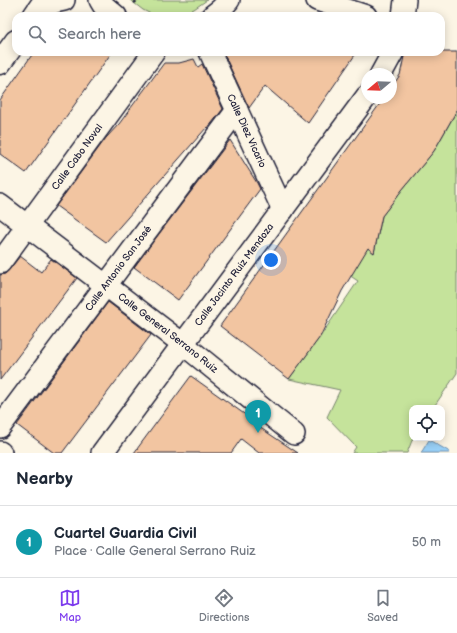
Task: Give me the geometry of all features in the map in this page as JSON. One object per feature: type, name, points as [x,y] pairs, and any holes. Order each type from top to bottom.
[{"type":"street","points":[[39,9],[64,0]]},
{"type":"street","points":[[217,12],[229,0]]},
{"type":"street","points":[[317,0],[354,12]]},
{"type":"street","points":[[404,12],[405,0]]},
{"type":"street","points":[[0,63],[12,46]]},
{"type":"street","name":"Calle Cabo Noval","points":[[0,263],[151,56]]},
{"type":"street","name":"Calle Diez Vicario","points":[[212,56],[283,210]]},
{"type":"street","points":[[385,68],[391,56]]},
{"type":"street","name":"Calle Jacinto Ruiz Mendoza","points":[[102,453],[361,104]]},
{"type":"street","name":"Calle Antonio San José","points":[[0,427],[237,110]]},
{"type":"street","name":"Calle General Serrano Ruiz","points":[[0,205],[183,344],[294,434]]},
{"type":"green space","points":[[130,0],[207,0],[187,12],[147,12]]},
{"type":"green space","points":[[457,108],[457,373],[435,405],[409,405],[409,441],[412,441],[407,453],[352,453],[356,447],[327,417],[340,390],[289,379],[358,281],[346,273],[366,247],[374,253],[382,216],[434,151]]},
{"type":"water","points":[[428,441],[450,452],[449,453],[421,453]]},
{"type":"building","points":[[445,52],[457,52],[457,110],[434,151],[382,216],[374,253],[368,248],[342,291],[320,337],[289,379],[220,326],[380,104],[397,104],[397,79],[400,75],[404,56],[445,56]]},
{"type":"building","points":[[31,56],[109,56],[26,173],[0,154],[0,100]]},
{"type":"building","points":[[225,56],[354,56],[308,123],[265,86],[249,108]]},
{"type":"building","points":[[194,59],[198,67],[202,64],[223,109],[208,128],[207,127],[106,242],[56,206],[164,63],[179,63]]},
{"type":"building","points":[[230,140],[260,189],[178,300],[134,267]]},
{"type":"building","points":[[20,256],[41,272],[51,259],[77,278],[0,380],[0,275],[5,274]]},
{"type":"building","points":[[108,302],[151,335],[62,453],[54,453],[17,425]]},
{"type":"building","points":[[191,376],[254,421],[253,423],[298,453],[259,453],[241,439],[231,453],[134,453]]},
{"type":"place","name":"Cuartel Guardia Civil","points":[[258,433]]}]
